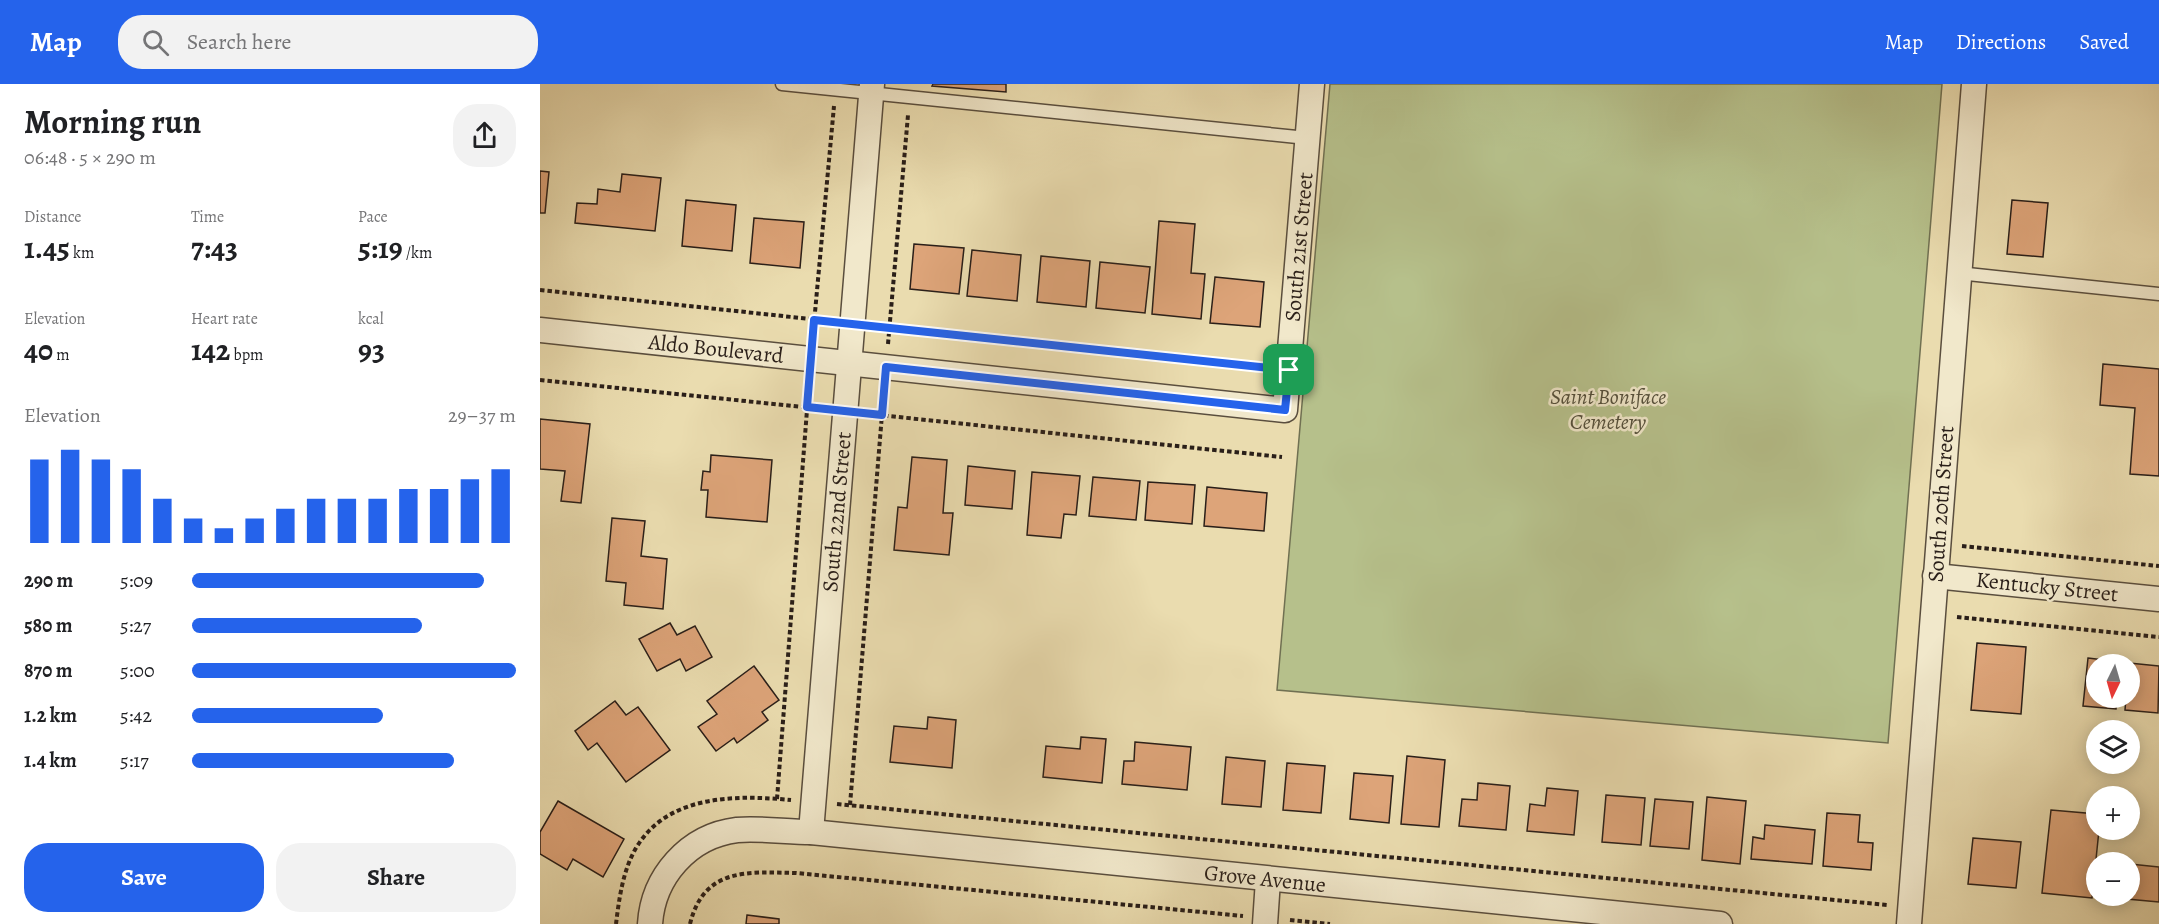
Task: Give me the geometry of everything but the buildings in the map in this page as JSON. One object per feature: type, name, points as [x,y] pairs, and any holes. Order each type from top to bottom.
[{"type":"street","name":"South 21st Street","points":[[1285,410],[1312,84]]},
{"type":"street","name":"South 20th Street","points":[[1909,924],[1974,84]]},
{"type":"street","name":"South 22nd Street","points":[[811,832],[871,88]]},
{"type":"street","name":"Aldo Boulevard","points":[[540,330],[1285,410]]},
{"type":"street","name":"Kentucky Street","points":[[1935,576],[2159,599]]},
{"type":"street","name":"Grove Avenue","points":[[650,924],[656,893],[667,872],[680,856],[698,843],[718,834],[737,830],[811,832],[1720,924]]},
{"type":"street","points":[[1265,921],[1268,880]]},
{"type":"lane","points":[[782,84],[835,89],[871,88],[909,97],[1307,138]]},
{"type":"lane","points":[[1958,273],[2159,294]]},
{"type":"path","points":[[777,799],[814,320],[835,89]]},
{"type":"path","points":[[850,805],[909,97]]},
{"type":"path","points":[[540,290],[1289,370]]},
{"type":"path","points":[[540,380],[1282,457]]},
{"type":"path","points":[[1938,544],[2159,566]]},
{"type":"path","points":[[1932,614],[2159,637]]},
{"type":"path","points":[[690,924],[697,904],[706,890],[722,879],[742,873],[808,874],[1265,921],[1330,924]]},
{"type":"green space","name":"Saint Boniface Cemetery","points":[[1330,84],[1942,84],[1888,743],[1277,690]]},
{"type":"route","points":[[814,320],[1289,370],[1285,410],[886,367],[882,415],[807,407],[814,320]]}]
